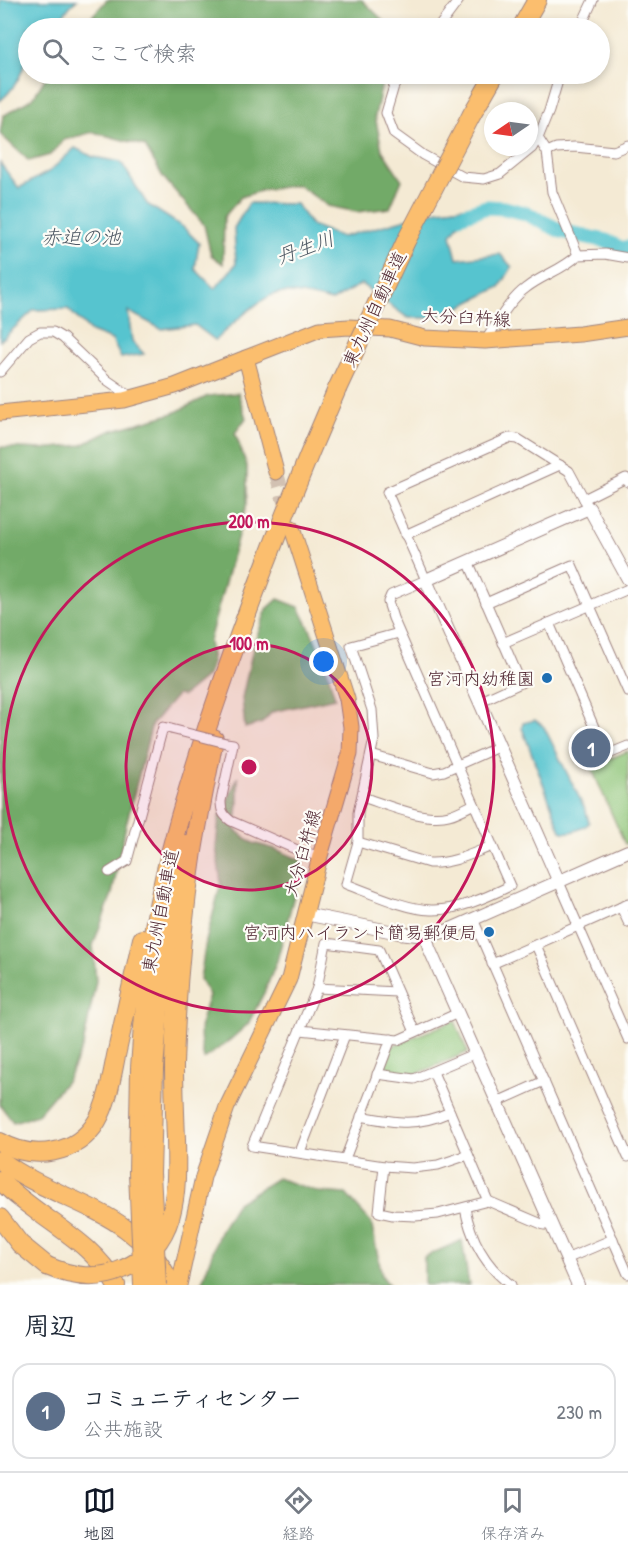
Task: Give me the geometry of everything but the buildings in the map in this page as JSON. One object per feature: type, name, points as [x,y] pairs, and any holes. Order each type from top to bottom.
[{"type":"highway","points":[[527,18],[537,0]]},
{"type":"highway","name":"東九州自動車道","points":[[169,1283],[151,1173],[147,1068],[148,973],[154,927],[167,864],[196,762],[249,603],[301,474],[337,389],[406,242],[489,84]]},
{"type":"highway","name":"東九州自動車道","points":[[143,1285],[138,1173],[147,1068],[176,887],[195,803],[216,726],[271,552]]},
{"type":"highway","points":[[0,1142],[27,1152],[46,1153],[63,1149],[82,1139],[102,1112],[170,817],[249,603]]},
{"type":"highway","points":[[0,1218],[20,1244],[47,1266],[80,1276],[112,1273],[138,1261],[159,1240],[172,1211],[176,1185],[174,1065],[177,996],[193,849],[216,726]]},
{"type":"highway","points":[[0,1160],[21,1174],[90,1206],[115,1221],[152,1254],[169,1283]]},
{"type":"highway","points":[[0,1180],[32,1209],[90,1252],[106,1269],[116,1285]]},
{"type":"main road","name":"大分臼杵線","points":[[0,413],[133,398],[175,386],[320,329],[390,328],[425,338],[485,341],[580,334],[628,327]]},
{"type":"main road","points":[[246,358],[276,472]]},
{"type":"main road","name":"大分臼杵線","points":[[169,1283],[202,1177],[227,1107],[289,979],[320,856],[350,754],[351,728],[347,699],[292,528]]},
{"type":"street","points":[[446,18],[459,0]]},
{"type":"street","points":[[584,18],[592,0]]},
{"type":"street","points":[[396,84],[386,113],[394,134],[423,155],[464,177],[483,179],[500,174],[522,156]]},
{"type":"street","points":[[557,84],[538,138],[547,152],[552,192],[578,253]]},
{"type":"street","points":[[547,152],[556,148],[575,147],[614,151],[628,145]]},
{"type":"street","points":[[578,253],[628,258]]},
{"type":"street","points":[[485,341],[526,287],[570,263],[578,253]]},
{"type":"street","points":[[0,372],[29,338],[40,332],[52,332],[63,338],[107,380],[133,398]]},
{"type":"street","points":[[628,579],[569,471],[518,439],[509,438],[498,442],[387,492],[628,1040]]},
{"type":"street","points":[[405,535],[560,465]]},
{"type":"street","points":[[399,633],[351,646],[372,710],[374,739],[358,813],[358,842],[346,884],[431,910],[449,908],[510,886],[399,633],[388,602],[391,595],[468,561],[586,503],[626,478],[628,482]]},
{"type":"street","points":[[468,561],[521,682],[479,702]]},
{"type":"street","points":[[486,603],[572,565],[628,692]]},
{"type":"street","points":[[503,643],[628,589]]},
{"type":"street","points":[[549,623],[606,755],[628,746]]},
{"type":"street","points":[[109,872],[127,861],[163,727],[232,744],[220,801],[224,816],[302,852],[320,856]]},
{"type":"street","points":[[371,755],[432,773],[498,747]]},
{"type":"street","points":[[362,797],[413,813],[436,817],[448,816],[474,804]]},
{"type":"street","points":[[358,842],[429,863],[461,858],[492,846]]},
{"type":"street","points":[[305,914],[399,933],[426,936],[444,932],[628,851]]},
{"type":"street","points":[[492,964],[625,905],[628,922]]},
{"type":"street","points":[[473,919],[628,1274]]},
{"type":"street","points":[[426,936],[429,948],[578,1285]]},
{"type":"street","points":[[415,1032],[379,950],[326,943],[317,988],[252,1146],[384,1166],[424,1167],[468,1155]]},
{"type":"street","points":[[536,945],[628,1157]]},
{"type":"street","points":[[317,988],[397,992]]},
{"type":"street","points":[[300,1030],[398,1040],[458,1013]]},
{"type":"street","points":[[300,1152],[345,1035]]},
{"type":"street","points":[[345,1159],[390,1039]]},
{"type":"street","points":[[377,1074],[409,1080],[476,1053]]},
{"type":"street","points":[[433,1072],[488,1201]]},
{"type":"street","points":[[497,1102],[544,1081]]},
{"type":"street","points":[[361,1116],[410,1124],[431,1120],[450,1112]]},
{"type":"street","points":[[384,1166],[379,1212],[415,1216],[438,1214],[488,1201],[544,1226],[551,1225]]},
{"type":"street","points":[[465,1208],[470,1230],[479,1249],[498,1275],[512,1285]]},
{"type":"street","points":[[566,1259],[613,1239]]},
{"type":"green space","points":[[107,0],[362,0],[381,18],[90,18]]},
{"type":"green space","points":[[42,84],[382,84],[375,116],[382,150],[402,180],[390,208],[357,212],[328,206],[298,185],[263,190],[241,197],[224,217],[223,264],[211,255],[204,225],[163,177],[145,146],[93,132],[64,140],[50,155],[29,161],[0,134],[3,116],[33,98]]},
{"type":"green space","points":[[238,393],[246,418],[235,433],[247,466],[247,503],[209,641],[212,662],[208,675],[183,696],[177,695],[152,724],[126,825],[112,894],[93,945],[96,981],[83,1046],[67,1080],[37,1115],[13,1122],[0,1105],[0,447],[42,449],[82,445],[110,431],[174,413],[208,396]]},
{"type":"green space","points":[[278,599],[299,607],[320,652],[335,698],[272,712],[262,723],[245,728],[242,698],[254,644],[267,609]]},
{"type":"green space","points":[[628,751],[628,843],[625,844],[591,767]]},
{"type":"green space","points":[[238,777],[235,830],[253,843],[275,849],[303,861],[277,961],[265,991],[248,1024],[204,1059],[200,1027],[209,995],[200,979],[206,941],[221,883],[216,847],[219,818]]},
{"type":"green space","points":[[455,1021],[468,1052],[412,1076],[386,1072],[384,1067],[392,1046]]},
{"type":"green space","points":[[277,1178],[319,1192],[346,1194],[371,1222],[382,1276],[389,1285],[201,1285],[220,1231],[237,1203]]},
{"type":"green space","points":[[462,1240],[469,1285],[424,1285],[424,1257]]},
{"type":"water","points":[[0,0],[77,0],[61,18],[18,18],[18,79],[0,101]]},
{"type":"water","name":"赤迫の池","points":[[75,148],[93,157],[121,162],[147,204],[183,227],[199,243],[195,269],[215,289],[236,264],[234,228],[249,203],[296,204],[311,225],[342,237],[439,210],[471,206],[451,235],[457,259],[500,254],[512,267],[500,287],[431,318],[408,318],[361,284],[332,301],[296,293],[275,294],[252,307],[215,340],[195,325],[161,329],[128,311],[132,341],[144,354],[121,358],[112,340],[91,332],[68,309],[34,310],[0,341],[0,163],[19,188],[50,171]]},
{"type":"water","points":[[535,720],[544,727],[586,811],[589,823],[571,832],[561,831],[522,728],[523,723]]},
{"type":"waterway","name":"丹生川","points":[[449,219],[487,207],[504,208],[525,213],[561,231],[606,241],[622,249],[628,247]]},
{"type":"tunnel","points":[[276,472],[288,514]]},
{"type":"place","name":"宮河内幼稚園","points":[[547,678]]},
{"type":"place","name":"コミュニティセンター","points":[[591,748]]},
{"type":"place","name":"宮河内ハイランド簡易郵便局","points":[[489,932]]}]
